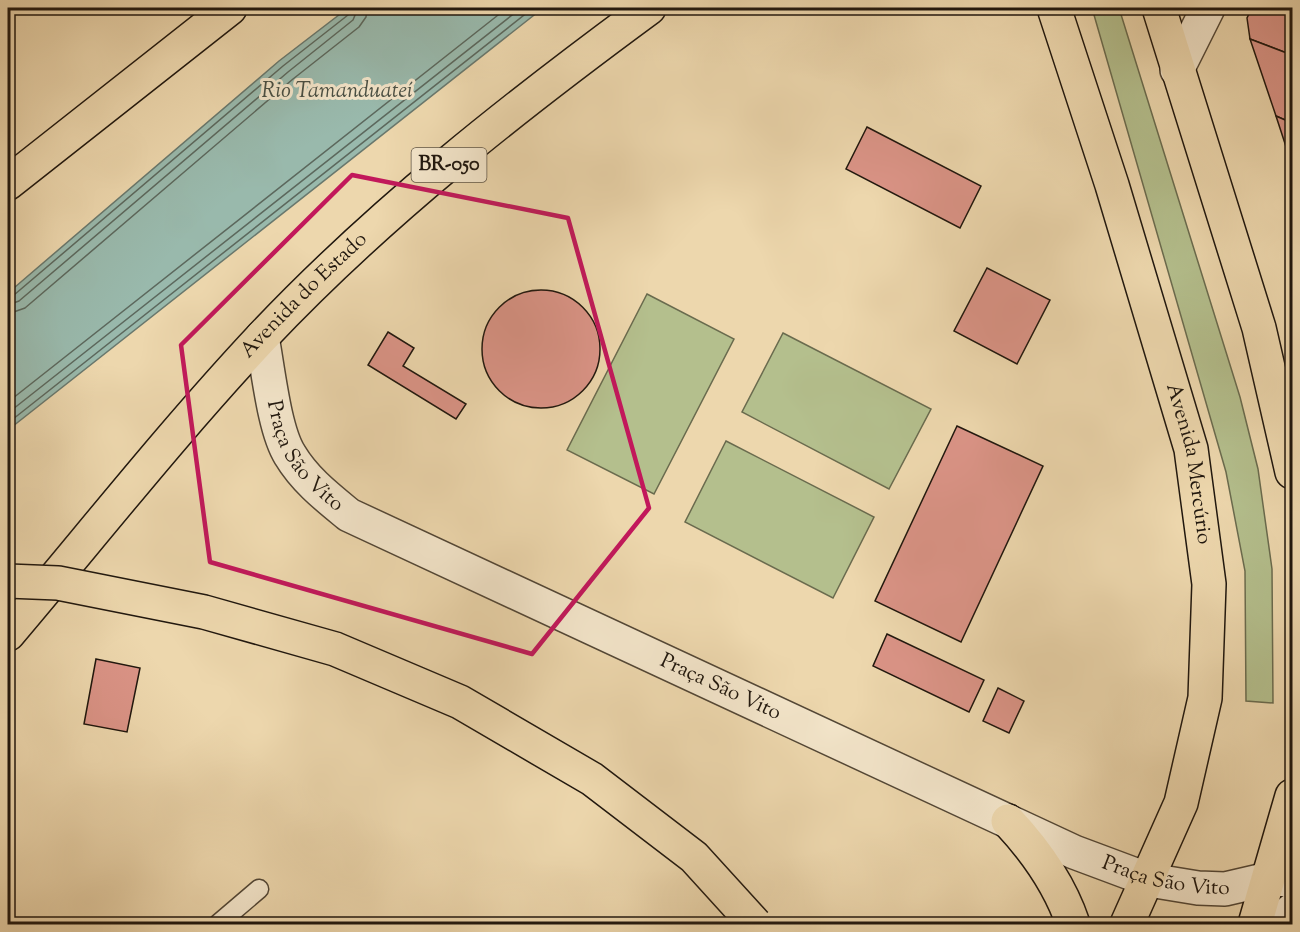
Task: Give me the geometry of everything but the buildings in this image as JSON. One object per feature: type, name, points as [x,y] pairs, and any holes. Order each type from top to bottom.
[{"type":"main road","points":[[8,183],[230,8]]},
{"type":"main road","name":"Avenida do Estado","points":[[8,633],[262,337],[365,235],[561,73],[649,8]]},
{"type":"main road","name":"Avenida Mercúrio","points":[[1054,8],[1112,185],[1191,449],[1209,584],[1205,698],[1181,803],[1149,880],[1127,924]]},
{"type":"main road","points":[[1159,8],[1259,328],[1292,471]]},
{"type":"main road","points":[[8,580],[58,583],[204,612],[335,649],[460,702],[592,779],[694,858],[755,924]]},
{"type":"main road","points":[[1255,924],[1280,880],[1293,796]]},
{"type":"main road","points":[[1008,821],[1047,869],[1060,892],[1073,924]]},
{"type":"street","points":[[1177,70],[1208,8]]},
{"type":"street","name":"Praça São Vito","points":[[262,337],[279,427],[289,454],[314,487],[349,514],[1074,852],[1149,880],[1212,890],[1280,880]]},
{"type":"street","points":[[1261,924],[1284,919],[1293,910]]},
{"type":"lane","points":[[218,924],[260,889]]},
{"type":"highlighted area","points":[[352,175],[568,218],[649,508],[532,654],[210,562],[181,345]]},
{"type":"green space","points":[[1092,8],[1119,8],[1240,397],[1258,469],[1272,569],[1273,703],[1246,701],[1245,571],[1226,472]]},
{"type":"green space","points":[[647,294],[734,339],[654,494],[567,450]]},
{"type":"green space","points":[[783,333],[931,409],[889,489],[742,412]]},
{"type":"green space","points":[[726,441],[874,517],[833,598],[685,522]]},
{"type":"water","name":"Rio Tamanduateí","points":[[348,8],[543,8],[8,430],[8,293],[279,61]]}]
